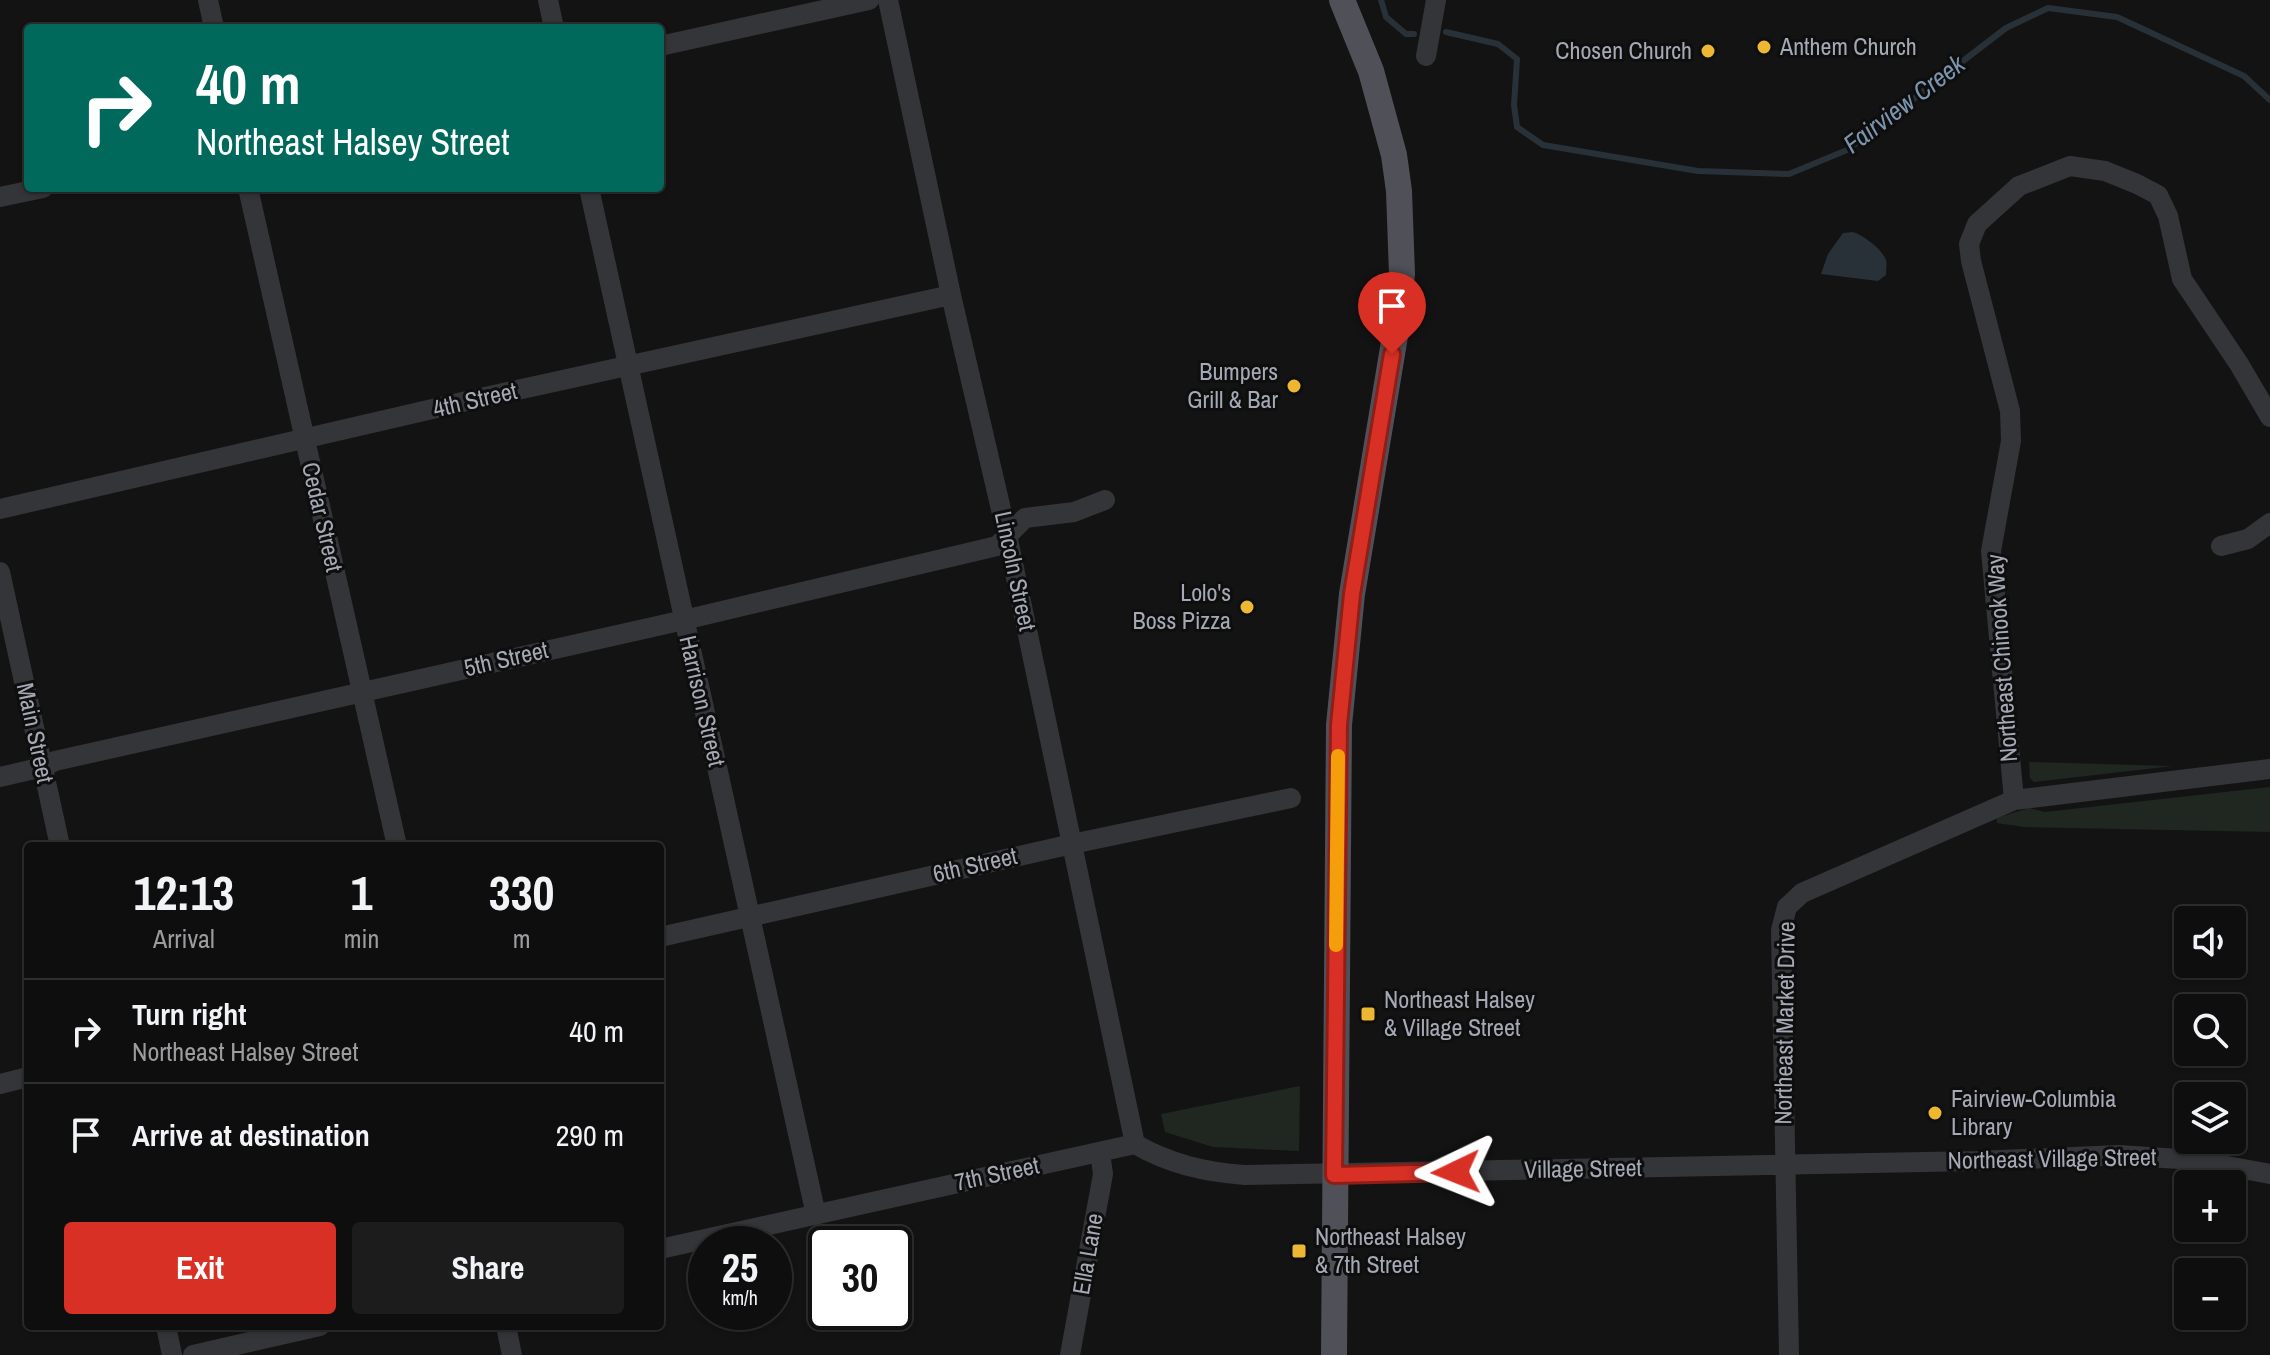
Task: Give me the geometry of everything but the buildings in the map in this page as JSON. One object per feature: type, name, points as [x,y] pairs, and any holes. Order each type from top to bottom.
[{"type":"main road","points":[[1334,1355],[1339,725],[1352,594],[1397,324],[1402,274],[1400,204],[1394,155],[1371,71],[1342,0]]},
{"type":"street","points":[[208,0],[213,24]]},
{"type":"street","points":[[548,0],[553,24]]},
{"type":"street","points":[[664,45],[869,0]]},
{"type":"street","name":"Lincoln Street","points":[[888,0],[951,295],[1007,535],[1135,1144]]},
{"type":"street","points":[[1426,56],[1436,0]]},
{"type":"street","name":"Northeast Chinook Way","points":[[2014,800],[1991,551],[2011,441],[2010,411],[1971,261],[1969,244],[1977,224],[2019,186],[2070,166],[2105,171],[2158,195],[2168,216],[2182,279],[2270,417]]},
{"type":"street","points":[[0,197],[24,192]]},
{"type":"street","name":"Cedar Street","points":[[249,192],[396,842]]},
{"type":"street","name":"Harrison Street","points":[[590,192],[816,1215]]},
{"type":"street","name":"4th Street","points":[[0,509],[951,295]]},
{"type":"street","name":"5th Street","points":[[0,777],[43,767],[55,761],[684,620],[997,546],[1025,518],[1074,512],[1105,500]]},
{"type":"street","points":[[2221,546],[2248,539],[2270,523]]},
{"type":"street","name":"Main Street","points":[[0,572],[59,842]]},
{"type":"street","points":[[2014,800],[2270,769]]},
{"type":"street","name":"6th Street","points":[[664,936],[1291,798]]},
{"type":"street","name":"Northeast Market Drive","points":[[1789,1355],[1781,930],[1787,907],[1802,893],[2014,800]]},
{"type":"street","points":[[0,1084],[24,1078]]},
{"type":"street","points":[[1135,1144],[1184,1167],[1215,1173],[1334,1175]]},
{"type":"street","name":"7th Street","points":[[664,1248],[1135,1144]]},
{"type":"street","name":"Ella Lane","points":[[1070,1355],[1103,1174],[1100,1152]]},
{"type":"street","name":"Northeast Village Street","points":[[1785,1165],[2119,1155],[2194,1160],[2270,1174]]},
{"type":"street","name":"Village Street","points":[[1334,1175],[1785,1165]]},
{"type":"street","points":[[167,1330],[172,1355]]},
{"type":"street","points":[[193,1355],[302,1330]]},
{"type":"street","points":[[507,1330],[512,1355]]},
{"type":"shaded area","points":[[1853,232],[1872,243],[1884,256],[1886,275],[1878,281],[1821,274],[1828,254],[1843,233]]},
{"type":"shaded area","points":[[2029,762],[2173,766],[2034,782],[2030,778]]},
{"type":"shaded area","points":[[2270,787],[2270,832],[2024,827],[1997,823],[1997,818],[2029,808],[2045,812]]},
{"type":"shaded area","points":[[1300,1086],[1299,1151],[1213,1147],[1165,1132],[1161,1114]]},
{"type":"waterway","name":"Fairview Creek","points":[[1381,0],[1386,17],[1406,34],[1414,34]]},
{"type":"waterway","name":"Fairview Creek","points":[[1446,32],[1498,44],[1517,59],[1514,105],[1517,127],[1543,145],[1698,171],[1789,174],[1847,150],[2006,28],[2048,8],[2117,17],[2244,76],[2270,100]]},
{"type":"slow traffic","points":[[1336,945],[1338,756]]},
{"type":"place","name":"Anthem Church","points":[[1764,47]]},
{"type":"place","name":"Chosen Church","points":[[1708,51]]},
{"type":"place","name":"Bumpers Grill & Bar","points":[[1294,386]]},
{"type":"place","name":"Lolo's Boss Pizza","points":[[1247,607]]},
{"type":"place","name":"Northeast Halsey & Village Street","points":[[1368,1014]]},
{"type":"place","name":"Fairview-Columbia Library","points":[[1935,1113]]},
{"type":"place","name":"Northeast Halsey & 7th Street","points":[[1299,1251]]},
{"type":"route","points":[[1392,354],[1352,594],[1339,725],[1334,1175],[1456,1172]]}]
